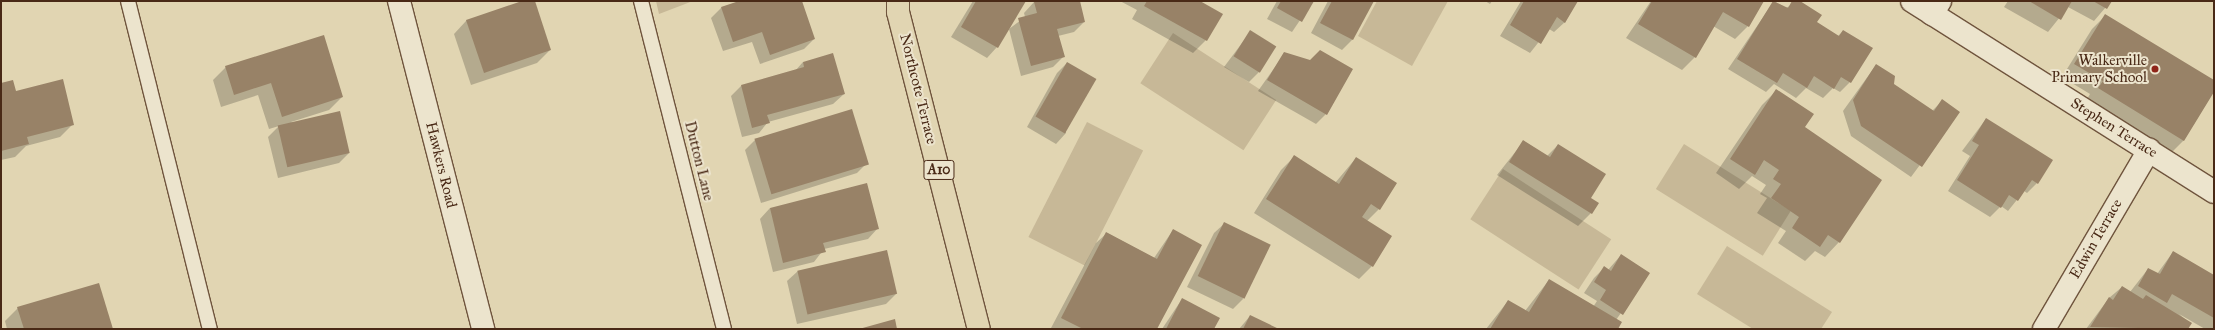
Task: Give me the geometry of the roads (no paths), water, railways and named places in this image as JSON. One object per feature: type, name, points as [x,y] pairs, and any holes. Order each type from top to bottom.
[{"type":"highway","name":"Northcote Terrace","points":[[896,5],[979,329]]},
{"type":"street","name":"Hawkers Road","points":[[399,1],[483,329]]},
{"type":"street","name":"Stephen Terrace","points":[[1912,1],[1936,7],[2214,192]]},
{"type":"street","name":"Edwin Terrace","points":[[2044,329],[2149,150]]},
{"type":"lane","points":[[128,1],[210,329]]},
{"type":"lane","name":"Dutton Lane","points":[[641,1],[724,329]]},
{"type":"place","name":"Walkerville Primary School","points":[[2155,69]]}]
